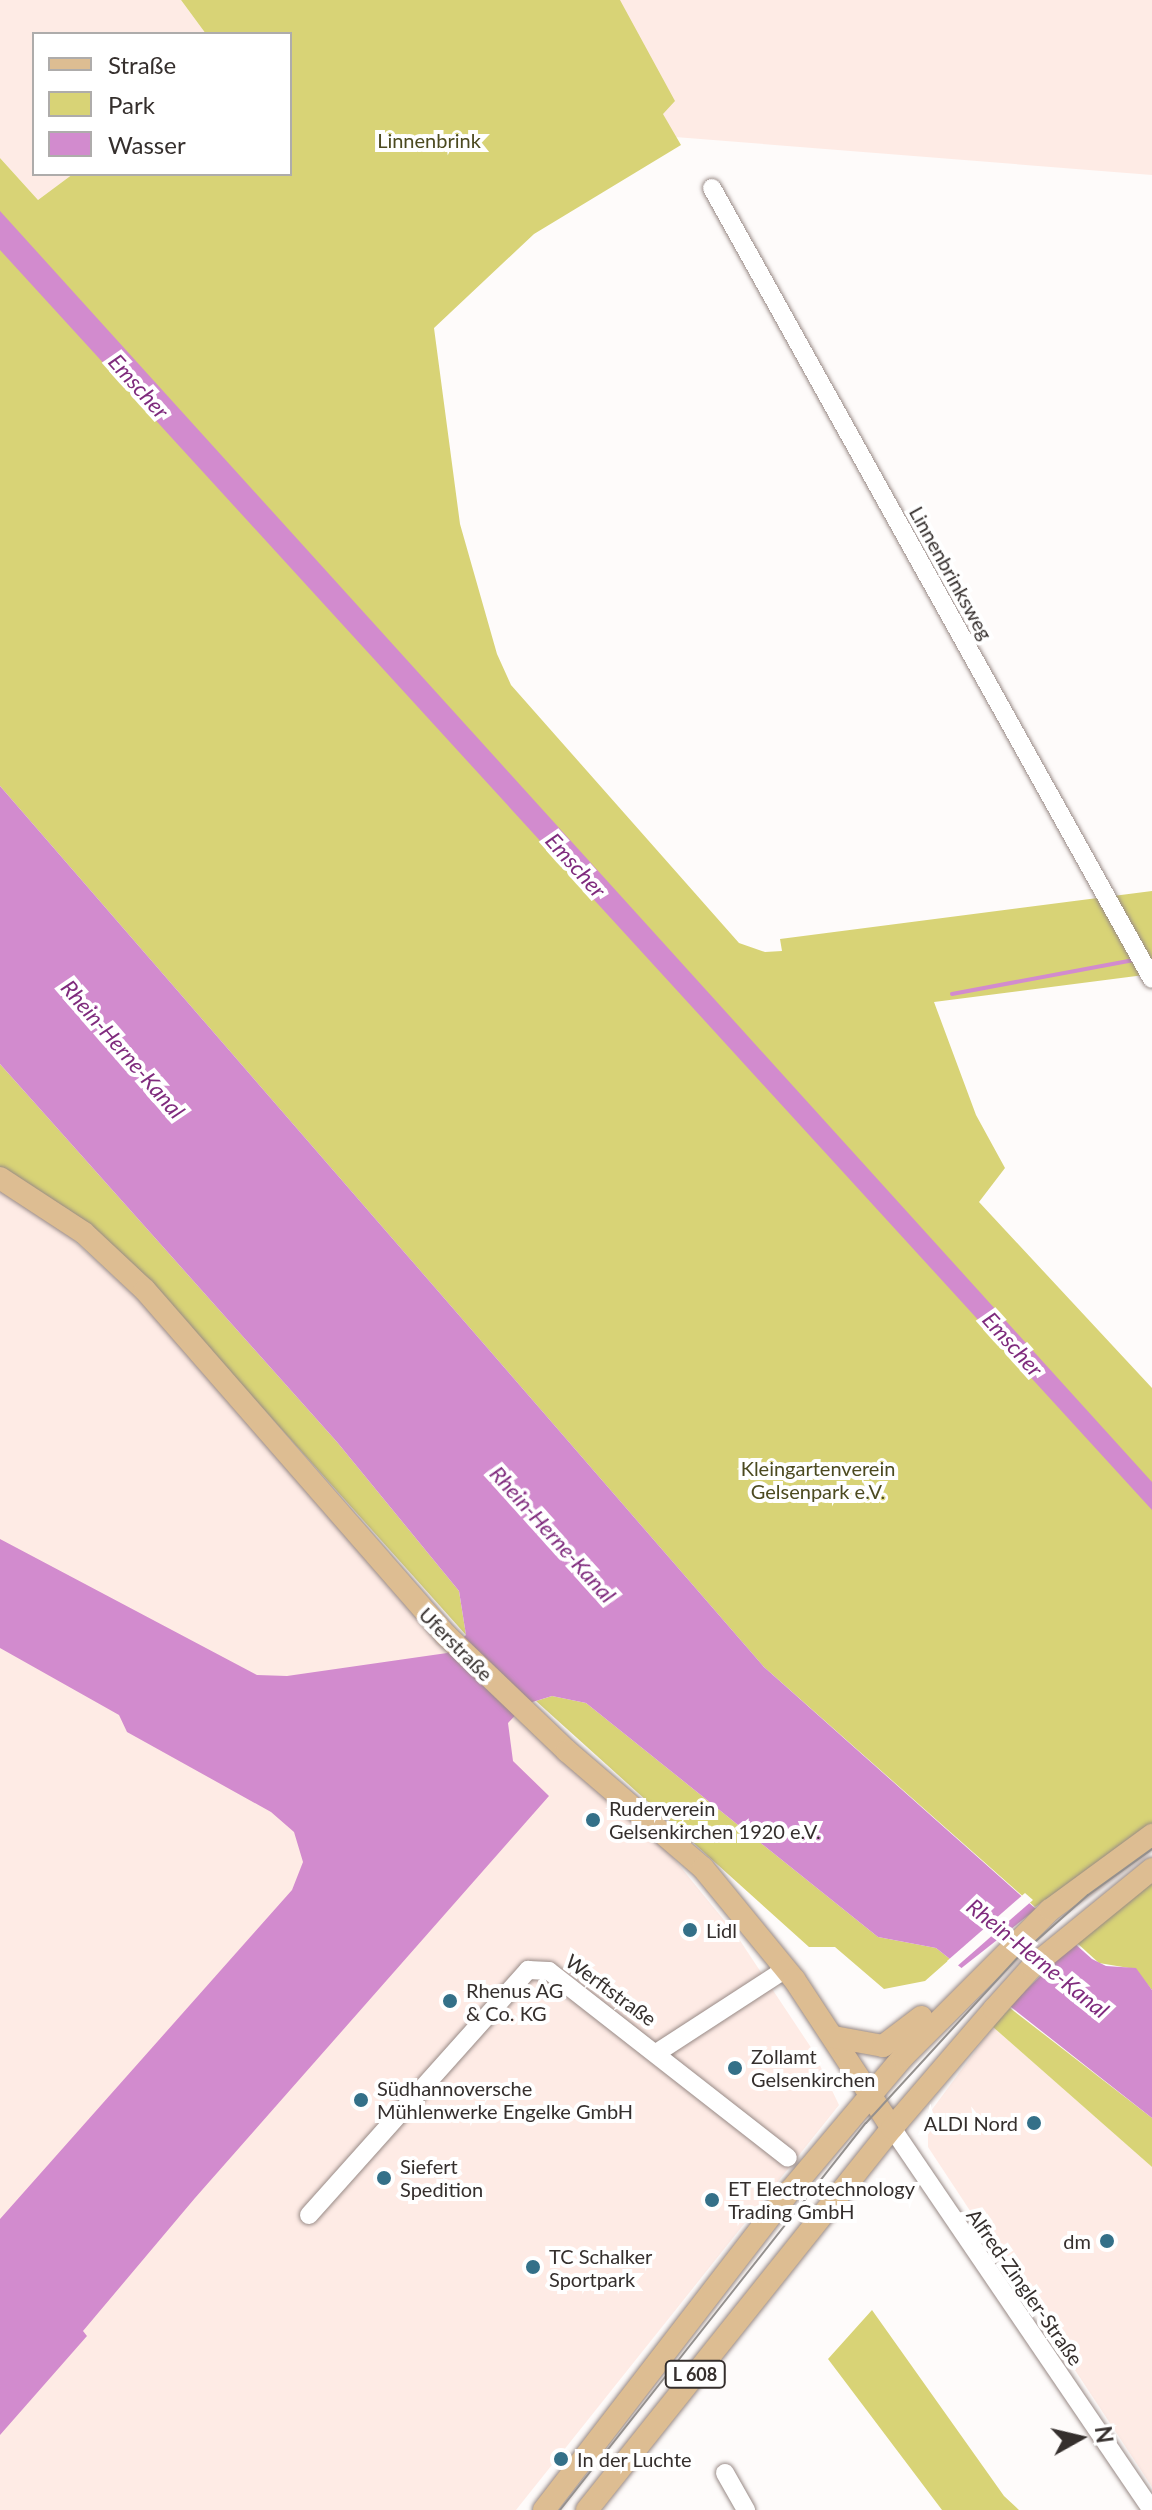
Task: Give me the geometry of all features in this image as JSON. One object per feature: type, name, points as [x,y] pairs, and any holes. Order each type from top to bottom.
[{"type":"main road","name":"Uferstraße","points":[[0,1178],[75,1226],[145,1290],[446,1635],[530,1716],[703,1868],[786,1969],[872,2093],[892,2128]]},
{"type":"main road","name":"L 608","points":[[544,2510],[790,2191],[962,1985],[1050,1910],[1152,1835]]},
{"type":"main road","name":"L 608","points":[[587,2510],[892,2128],[994,2009],[1073,1931],[1152,1869]]},
{"type":"main road","points":[[834,2037],[856,2043],[890,2044],[962,1985]]},
{"type":"street","name":"Linnenbrinksweg","points":[[712,188],[1149,974]]},
{"type":"street","name":"Werftstraße","points":[[658,2052],[786,1969]]},
{"type":"street","name":"Werftstraße","points":[[309,2215],[528,1970],[549,1971],[658,2052],[788,2158]]},
{"type":"street","name":"Alfred-Zingler-Straße","points":[[892,2128],[1152,2510]]},
{"type":"street","points":[[725,2473],[746,2510]]},
{"type":"shaded area","points":[[0,0],[181,0],[205,32],[32,32],[32,176],[70,176],[38,200],[0,158]]},
{"type":"shaded area","points":[[603,0],[1152,0],[1152,175],[675,137]]},
{"type":"shaded area","points":[[0,1173],[150,1310],[577,1772],[670,1854],[737,1936],[812,2049],[839,2105],[516,2510],[0,2510]]},
{"type":"shaded area","points":[[993,2027],[1152,2167],[1152,2487],[928,2147],[928,2115]]},
{"type":"green space","points":[[181,0],[620,0],[675,101],[663,114],[681,145],[534,234],[434,328],[460,524],[497,654],[511,685],[739,943],[765,952],[782,951],[780,939],[1152,891],[1152,974],[934,1002],[976,1115],[1005,1168],[979,1202],[1152,1388],[1152,1826],[1035,1907],[764,1667],[0,786],[0,158],[38,200],[70,176],[292,176],[292,32],[205,32]]},
{"type":"green space","points":[[0,1064],[337,1442],[459,1591],[466,1635],[147,1279],[69,1210],[0,1169]]},
{"type":"green space","points":[[552,1696],[586,1703],[878,1937],[936,1948],[950,1959],[925,1981],[884,1989],[835,1947],[809,1947],[536,1701]]},
{"type":"green space","points":[[1152,1881],[1152,1990],[1135,1969],[1099,1963],[1077,1943]]},
{"type":"green space","points":[[1010,2008],[1152,2118],[1152,2167],[993,2027]]},
{"type":"green space","points":[[872,2310],[1004,2496],[1019,2510],[942,2510],[828,2359]]},
{"type":"water","name":"Emscher","points":[[0,211],[1152,1482],[1152,1510],[0,250]]},
{"type":"water","name":"Rhein-Herne-Kanal","points":[[0,786],[764,1667],[1092,1959],[1106,1966],[1136,1968],[1152,1990],[1152,2118],[936,1948],[878,1937],[586,1703],[552,1696],[526,1704],[508,1723],[513,1761],[549,1796],[195,2198],[83,2331],[87,2336],[0,2435],[0,2219],[292,1890],[303,1862],[294,1832],[271,1812],[127,1732],[119,1715],[0,1648],[0,1539],[257,1675],[287,1676],[447,1653],[466,1635],[459,1591],[337,1442],[0,1064]]},
{"type":"pier","points":[[1025,1893],[1033,1900],[955,1968],[947,1961]]},
{"type":"pier","points":[[1040,1906],[1079,1939],[1006,2009],[959,1970]]},
{"type":"waterway","points":[[952,994],[1134,960]]},
{"type":"tram line","points":[[560,2510],[866,2123],[1019,1956],[1088,1895],[1152,1849]]},
{"type":"place","name":"Ruderverein Gelsenkirchen 1920 e.V.","points":[[593,1820]]},
{"type":"place","name":"Lidl","points":[[690,1930]]},
{"type":"place","name":"Rhenus AG & Co. KG","points":[[450,2001]]},
{"type":"place","name":"Zollamt Gelsenkirchen","points":[[735,2068]]},
{"type":"place","name":"Südhannoversche Mühlenwerke Engelke GmbH","points":[[361,2100]]},
{"type":"place","name":"ALDI Nord","points":[[1034,2123]]},
{"type":"place","name":"Siefert Spedition","points":[[384,2178]]},
{"type":"place","name":"ET Electrotechnology Trading GmbH","points":[[712,2200]]},
{"type":"place","name":"dm","points":[[1107,2241]]},
{"type":"place","name":"TC Schalker Sportpark","points":[[533,2267]]},
{"type":"place","name":"In der Luchte","points":[[561,2459]]},
{"type":"park label","name":"Linnenbrink","points":[[429,140]]},
{"type":"park label","name":"Kleingartenverein Gelsenpark e.V.","points":[[818,1480]]}]
